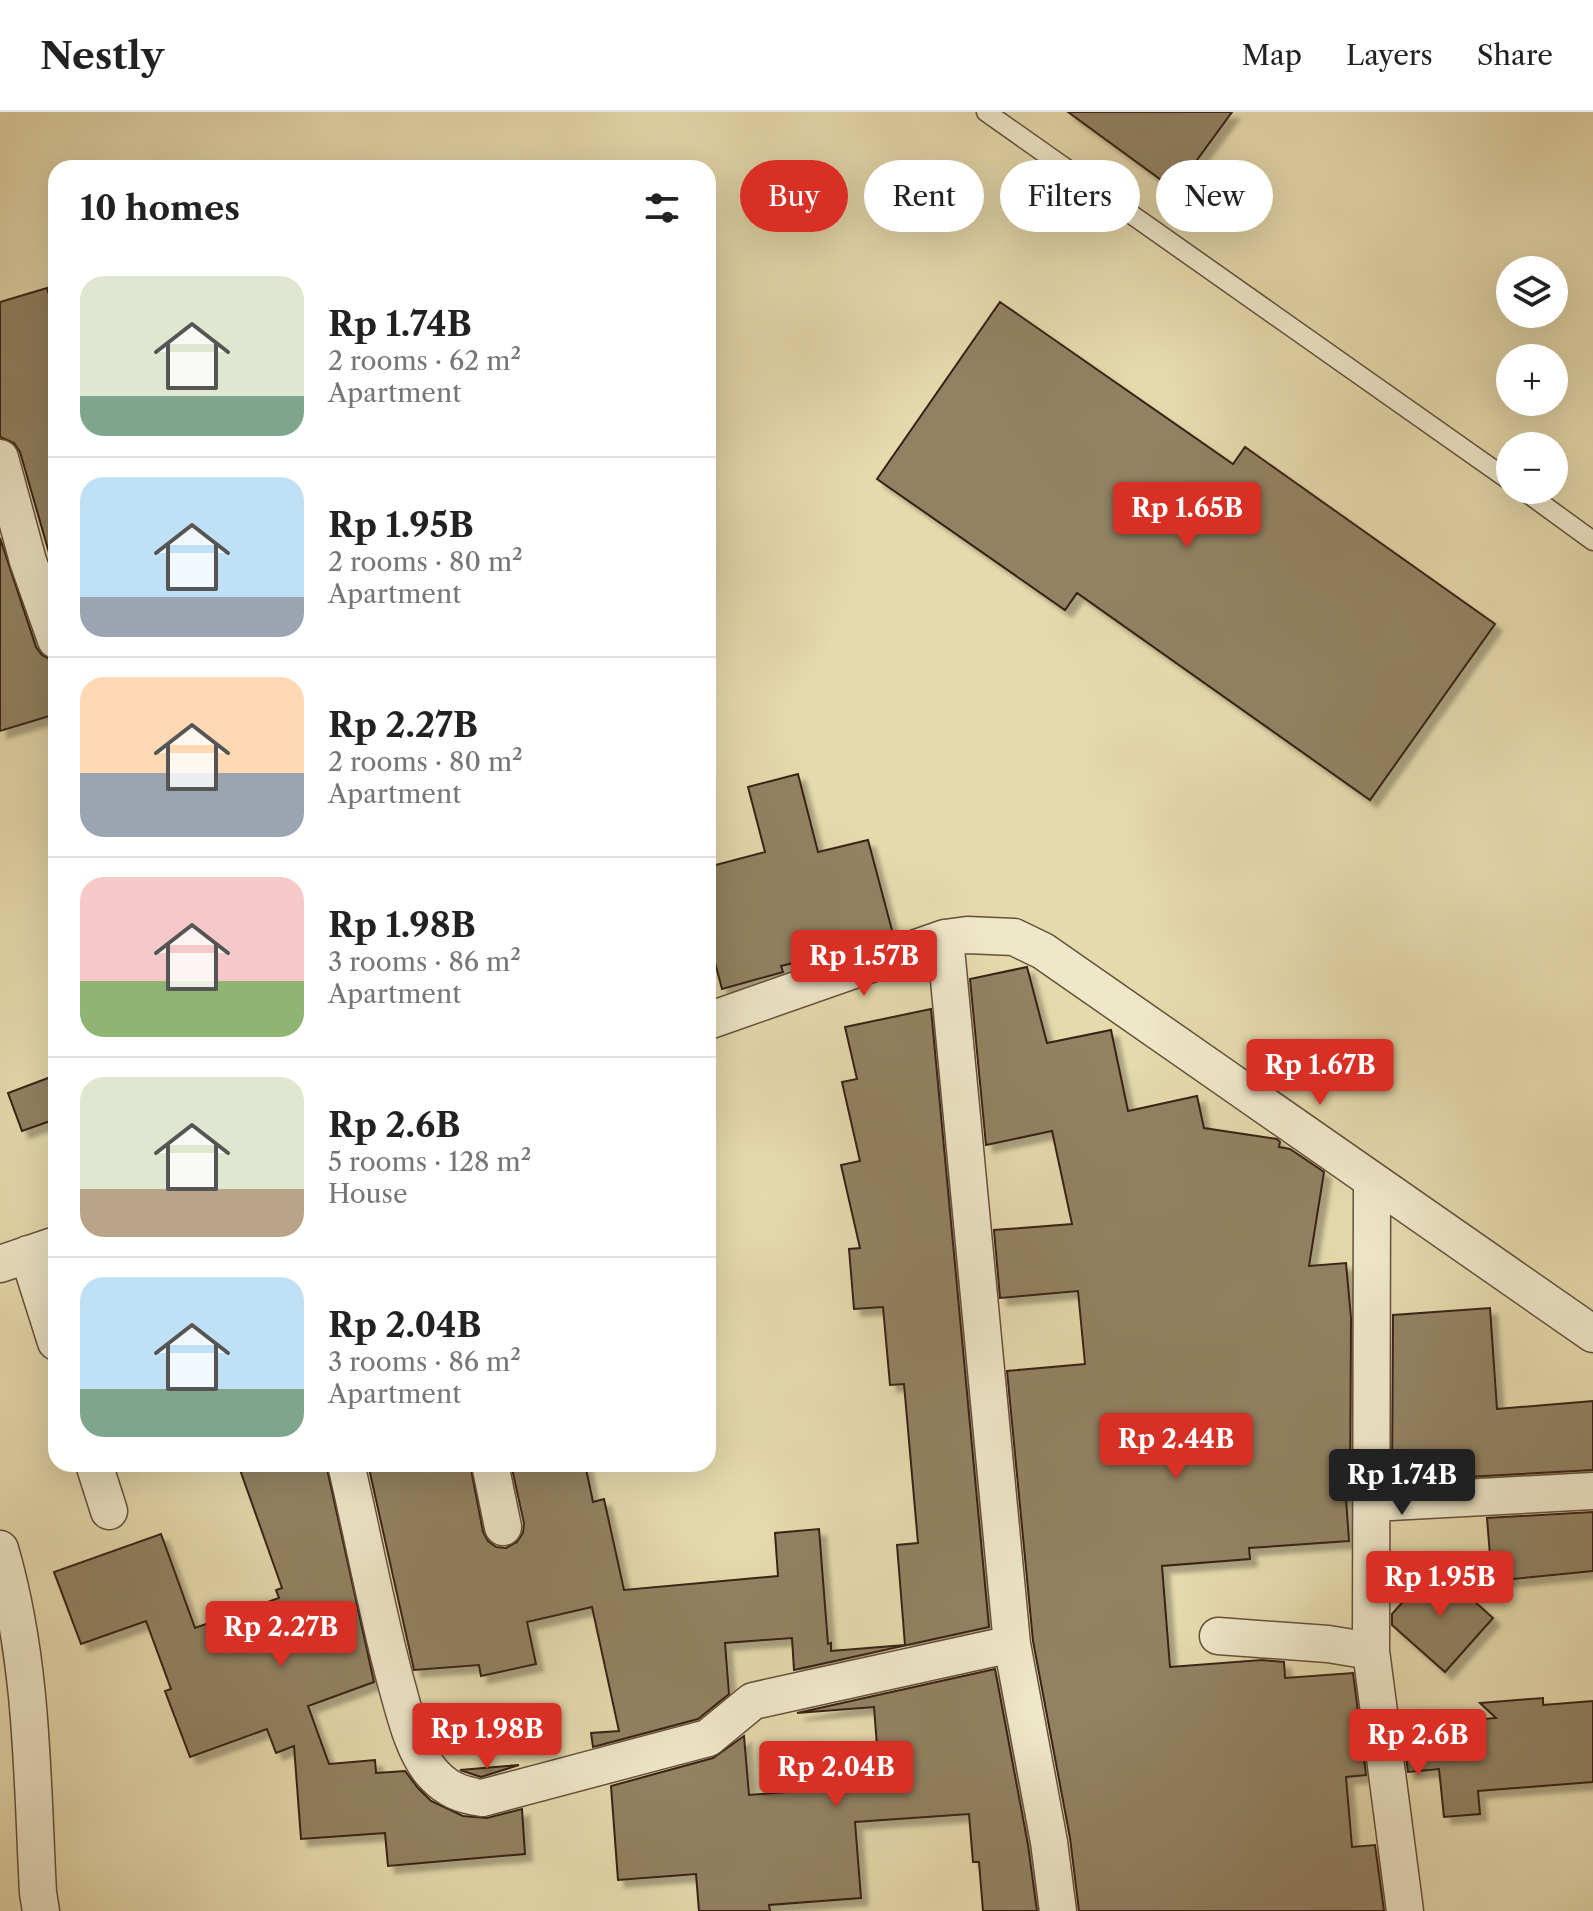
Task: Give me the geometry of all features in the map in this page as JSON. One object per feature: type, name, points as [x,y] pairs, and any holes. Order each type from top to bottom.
[{"type":"street","points":[[0,458],[28,561],[48,617]]},
{"type":"street","points":[[716,1018],[945,938],[967,935],[1014,937],[1043,951],[1593,1334]]},
{"type":"street","points":[[945,938],[1012,1644],[1049,1842],[1058,1911]]},
{"type":"street","points":[[1372,1180],[1371,1651],[1405,1911]]},
{"type":"street","points":[[28,1254],[48,1317]]},
{"type":"street","points":[[97,1472],[109,1511]]},
{"type":"street","points":[[348,1472],[376,1608],[409,1731],[432,1773],[454,1792],[466,1796],[482,1798],[708,1738],[753,1701],[1012,1644]]},
{"type":"street","points":[[492,1472],[503,1527]]},
{"type":"street","points":[[1372,1503],[1593,1491]]},
{"type":"street","points":[[0,1549],[26,1671],[41,1911]]},
{"type":"street","points":[[1218,1636],[1371,1651]]},
{"type":"lane","points":[[986,112],[1496,471]]},
{"type":"lane","points":[[1542,504],[1593,541]]},
{"type":"building","points":[[1068,112],[1232,112],[1197,160],[1156,160],[1156,176],[1140,164],[1140,160],[1134,160]]},
{"type":"building","points":[[47,288],[48,291],[48,549],[20,452],[14,443],[0,437],[0,302]]},
{"type":"building","points":[[1000,302],[1233,464],[1245,447],[1495,624],[1370,800],[1077,593],[1065,610],[877,479]]},
{"type":"building","points":[[0,538],[36,647],[48,658],[48,716],[0,731]]},
{"type":"building","points":[[798,774],[818,852],[868,840],[893,934],[781,966],[783,972],[722,989],[716,966],[716,865],[765,852],[748,787]]},
{"type":"building","points":[[1027,967],[1047,1043],[1111,1030],[1128,1111],[1197,1096],[1204,1128],[1277,1139],[1279,1147],[1290,1149],[1324,1172],[1309,1266],[1346,1263],[1351,1318],[1350,1498],[1346,1498],[1349,1541],[1249,1548],[1250,1559],[1162,1566],[1170,1667],[1262,1660],[1284,1662],[1285,1678],[1353,1673],[1366,1775],[1346,1777],[1352,1847],[1375,1845],[1384,1911],[1079,1911],[1070,1838],[1033,1641],[1007,1371],[1085,1364],[1078,1291],[1000,1298],[994,1230],[1072,1224],[1052,1131],[986,1145],[970,979]]},
{"type":"building","points":[[931,1009],[989,1627],[794,1670],[792,1638],[725,1643],[729,1694],[698,1719],[593,1747],[591,1733],[619,1731],[592,1607],[527,1622],[536,1664],[481,1676],[479,1665],[414,1670],[370,1472],[472,1472],[483,1532],[496,1547],[506,1548],[517,1542],[523,1533],[524,1523],[513,1472],[587,1472],[593,1502],[604,1499],[624,1590],[778,1576],[775,1533],[819,1529],[831,1651],[905,1645],[897,1545],[918,1543],[904,1384],[890,1385],[883,1307],[854,1309],[849,1249],[860,1248],[841,1165],[860,1161],[842,1082],[857,1079],[845,1027]]},
{"type":"building","points":[[48,1078],[48,1122],[22,1131],[8,1093]]},
{"type":"building","points":[[1490,1308],[1497,1409],[1593,1401],[1593,1470],[1392,1481],[1393,1315]]},
{"type":"building","points":[[241,1472],[328,1472],[374,1682],[308,1706],[329,1764],[375,1760],[376,1773],[405,1771],[431,1801],[463,1816],[487,1818],[522,1809],[525,1854],[388,1866],[385,1833],[301,1839],[294,1746],[276,1753],[267,1729],[190,1757],[165,1691],[171,1689],[146,1621],[81,1644],[54,1572],[161,1534],[195,1628],[279,1598],[276,1590],[282,1588]]},
{"type":"building","points":[[1593,1512],[1593,1571],[1492,1581],[1487,1518]]},
{"type":"building","points":[[1435,1566],[1493,1618],[1445,1672],[1392,1625],[1392,1614]]},
{"type":"building","points":[[995,1669],[1028,1845],[1037,1911],[983,1911],[979,1862],[973,1862],[969,1814],[855,1822],[861,1898],[769,1905],[770,1911],[699,1911],[696,1874],[618,1880],[611,1786],[713,1758],[744,1736],[749,1795],[880,1785],[874,1707],[797,1713]]},
{"type":"building","points":[[1543,1698],[1543,1705],[1593,1701],[1593,1782],[1478,1791],[1480,1814],[1444,1817],[1439,1769],[1408,1772],[1402,1725],[1496,1718],[1480,1703]]},
{"type":"building","points":[[519,1765],[481,1777],[460,1770]]}]
